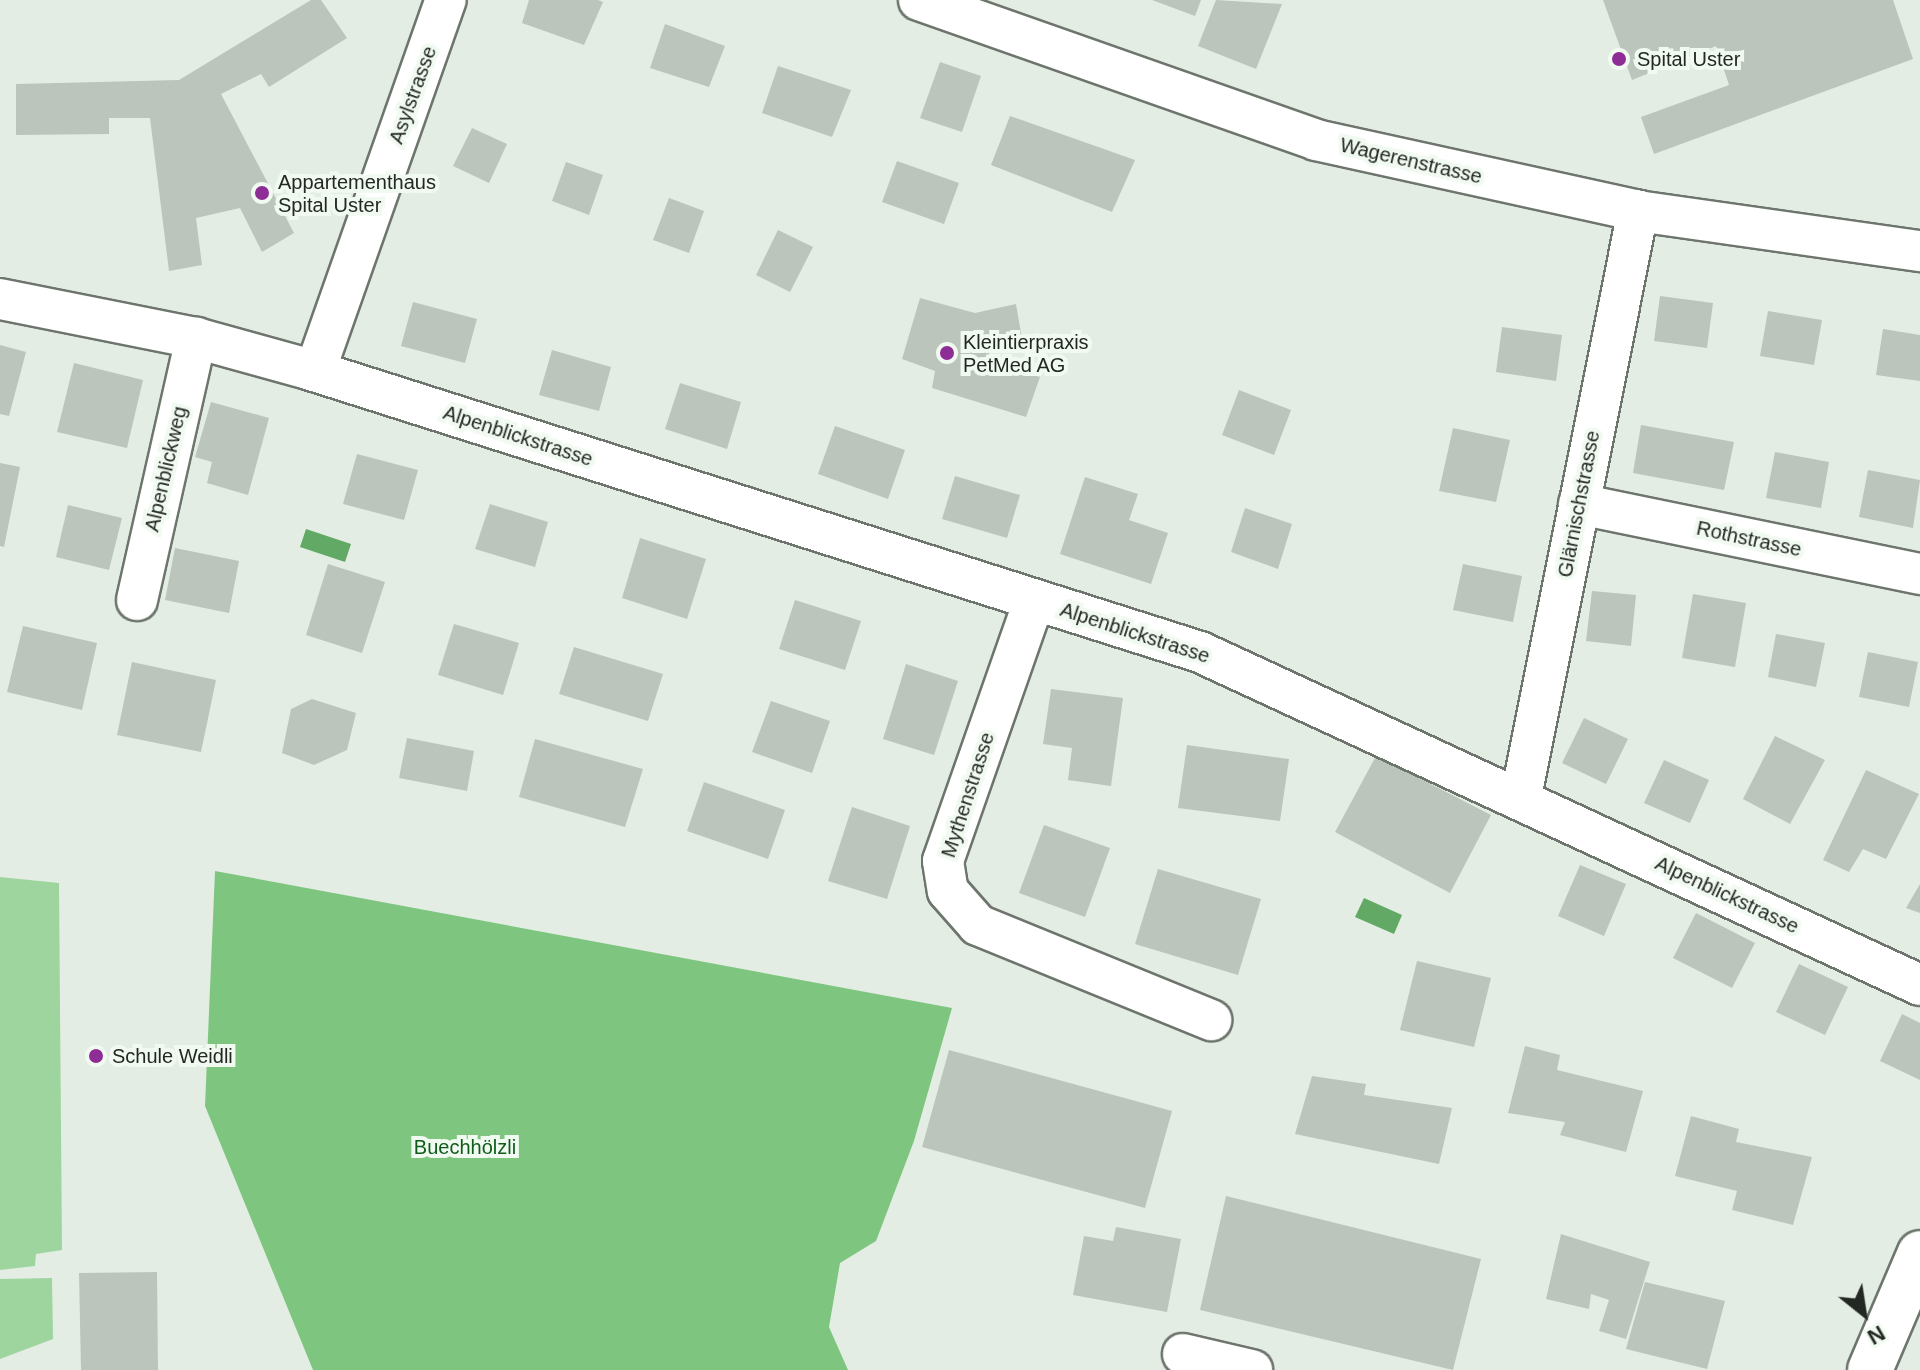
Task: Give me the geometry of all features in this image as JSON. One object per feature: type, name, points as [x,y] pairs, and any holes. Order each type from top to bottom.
[{"type":"main road","points":[[1870,1370],[1920,1253]]},
{"type":"street","name":"Asylstrasse","points":[[315,371],[446,0]]},
{"type":"street","name":"Wagerenstrasse","points":[[919,0],[1316,140],[1638,211],[1920,251]]},
{"type":"street","name":"Glärnischstrasse","points":[[1521,797],[1638,211]]},
{"type":"street","points":[[0,299],[196,338],[315,371]]},
{"type":"street","name":"Alpenblickweg","points":[[137,600],[196,338]]},
{"type":"street","name":"Alpenblickstrasse","points":[[315,371],[1200,652],[1521,797],[1920,985]]},
{"type":"street","name":"Rothstrasse","points":[[1579,504],[1920,574]]},
{"type":"street","name":"Mythenstrasse","points":[[1034,601],[943,861],[948,891],[978,925],[1211,1020]]},
{"type":"street","points":[[1183,1354],[1252,1370]]},
{"type":"shaded area","points":[[306,529],[351,544],[345,562],[300,547]]},
{"type":"shaded area","points":[[0,877],[59,883],[62,1250],[36,1254],[35,1266],[0,1270]]},
{"type":"shaded area","points":[[1364,898],[1402,915],[1394,934],[1355,917]]},
{"type":"shaded area","points":[[52,1278],[53,1339],[0,1359],[0,1279]]},
{"type":"green space","name":"Buechhölzli","points":[[215,871],[952,1008],[914,1141],[876,1241],[840,1263],[829,1327],[848,1370],[313,1370],[205,1106]]},
{"type":"building","points":[[311,0],[321,0],[347,38],[269,87],[261,74],[221,94],[294,233],[262,252],[240,208],[196,218],[202,265],[169,271],[150,118],[109,118],[109,134],[16,135],[16,84],[179,80]]},
{"type":"building","points":[[529,0],[603,2],[584,45],[522,23]]},
{"type":"building","points":[[1152,0],[1201,0],[1195,16]]},
{"type":"building","points":[[1216,0],[1282,4],[1256,69],[1198,46]]},
{"type":"building","points":[[1603,0],[1893,0],[1913,59],[1654,154],[1641,117],[1729,85],[1716,46],[1632,80]]},
{"type":"building","points":[[665,24],[725,46],[709,87],[650,68]]},
{"type":"building","points":[[940,62],[981,76],[962,132],[920,118]]},
{"type":"building","points":[[778,66],[851,90],[832,137],[762,113]]},
{"type":"building","points":[[1010,116],[1135,160],[1112,212],[991,165]]},
{"type":"building","points":[[472,128],[507,144],[489,183],[453,166]]},
{"type":"building","points":[[897,161],[959,183],[944,224],[882,202]]},
{"type":"building","points":[[566,162],[603,175],[589,215],[552,201]]},
{"type":"building","points":[[669,198],[704,211],[689,253],[653,240]]},
{"type":"building","points":[[778,230],[813,247],[790,292],[756,275]]},
{"type":"building","points":[[1660,296],[1713,303],[1707,348],[1654,341]]},
{"type":"building","name":"Kleintierpraxis PetMed AG","points":[[920,298],[975,313],[1016,304],[1022,339],[991,347],[987,360],[1040,377],[1026,417],[932,388],[935,371],[902,359]]},
{"type":"building","points":[[413,302],[477,319],[465,363],[401,346]]},
{"type":"building","points":[[1768,311],[1822,320],[1814,365],[1760,356]]},
{"type":"building","points":[[1502,327],[1562,335],[1556,381],[1496,372]]},
{"type":"building","points":[[1883,329],[1920,335],[1920,381],[1876,375]]},
{"type":"building","points":[[0,345],[26,352],[9,416],[0,414]]},
{"type":"building","points":[[552,350],[611,367],[599,411],[539,395]]},
{"type":"building","points":[[74,363],[143,380],[127,448],[57,432]]},
{"type":"building","points":[[680,383],[741,402],[727,449],[665,429]]},
{"type":"building","points":[[1239,390],[1291,410],[1274,455],[1222,435]]},
{"type":"building","points":[[211,402],[269,418],[248,495],[207,483],[212,462],[195,457]]},
{"type":"building","points":[[1641,425],[1734,442],[1724,490],[1633,473]]},
{"type":"building","points":[[835,426],[905,450],[888,499],[818,474]]},
{"type":"building","points":[[1453,428],[1510,440],[1496,502],[1439,491]]},
{"type":"building","points":[[1775,452],[1829,462],[1821,508],[1766,498]]},
{"type":"building","points":[[357,454],[418,470],[404,520],[343,504]]},
{"type":"building","points":[[0,463],[20,467],[4,547],[0,546]]},
{"type":"building","points":[[1868,470],[1920,480],[1913,528],[1859,517]]},
{"type":"building","points":[[955,476],[1020,495],[1007,538],[942,519]]},
{"type":"building","points":[[1085,477],[1138,494],[1129,520],[1168,533],[1151,584],[1060,554]]},
{"type":"building","points":[[490,504],[548,522],[535,567],[475,549]]},
{"type":"building","points":[[68,505],[122,518],[109,570],[56,557]]},
{"type":"building","points":[[1245,508],[1292,524],[1278,569],[1231,552]]},
{"type":"building","points":[[640,538],[706,559],[687,619],[622,598]]},
{"type":"building","points":[[175,548],[239,561],[229,613],[165,600]]},
{"type":"building","points":[[328,564],[385,582],[362,653],[306,635]]},
{"type":"building","points":[[1463,564],[1522,576],[1513,622],[1453,610]]},
{"type":"building","points":[[1592,591],[1636,595],[1631,646],[1586,641]]},
{"type":"building","points":[[1693,594],[1746,603],[1735,667],[1682,658]]},
{"type":"building","points":[[795,600],[861,621],[845,670],[779,649]]},
{"type":"building","points":[[454,624],[519,643],[503,695],[438,675]]},
{"type":"building","points":[[23,626],[97,643],[82,710],[7,692]]},
{"type":"building","points":[[1776,634],[1825,643],[1816,687],[1768,677]]},
{"type":"building","points":[[574,647],[663,674],[648,721],[559,694]]},
{"type":"building","points":[[1868,652],[1918,662],[1909,707],[1859,697]]},
{"type":"building","points":[[132,662],[216,680],[201,752],[117,735]]},
{"type":"building","points":[[906,664],[958,681],[934,755],[883,739]]},
{"type":"building","points":[[1051,689],[1123,698],[1111,786],[1068,780],[1072,748],[1043,744]]},
{"type":"building","points":[[312,699],[356,713],[347,750],[314,765],[282,753],[291,709]]},
{"type":"building","points":[[771,701],[830,721],[812,773],[752,752]]},
{"type":"building","points":[[1584,718],[1628,739],[1606,784],[1562,763]]},
{"type":"building","points":[[1775,736],[1825,760],[1790,824],[1743,799]]},
{"type":"building","points":[[407,738],[474,751],[467,791],[399,778]]},
{"type":"building","points":[[535,739],[643,769],[625,827],[519,797]]},
{"type":"building","points":[[1187,745],[1289,759],[1280,821],[1178,808]]},
{"type":"building","points":[[1376,756],[1491,815],[1450,893],[1335,832]]},
{"type":"building","points":[[1664,760],[1709,780],[1690,823],[1644,803]]},
{"type":"building","points":[[1866,770],[1919,794],[1886,859],[1863,849],[1849,872],[1823,860]]},
{"type":"building","points":[[704,782],[785,810],[768,859],[687,831]]},
{"type":"building","points":[[852,807],[910,826],[887,899],[828,881]]},
{"type":"building","points":[[1044,825],[1110,848],[1085,917],[1019,893]]},
{"type":"building","points":[[1580,865],[1626,884],[1604,936],[1558,916]]},
{"type":"building","points":[[1158,869],[1261,899],[1238,975],[1135,944]]},
{"type":"building","points":[[1920,884],[1920,913],[1906,908]]},
{"type":"building","points":[[1696,913],[1755,943],[1732,988],[1673,958]]},
{"type":"building","points":[[1417,961],[1491,978],[1474,1047],[1400,1030]]},
{"type":"building","points":[[1799,964],[1848,987],[1825,1035],[1776,1012]]},
{"type":"building","points":[[1902,1014],[1920,1023],[1920,1080],[1880,1061]]},
{"type":"building","points":[[1525,1046],[1560,1055],[1557,1070],[1643,1091],[1626,1152],[1560,1135],[1565,1122],[1508,1113]]},
{"type":"building","points":[[949,1050],[1172,1111],[1145,1208],[922,1147]]},
{"type":"building","points":[[1312,1076],[1366,1084],[1364,1095],[1452,1108],[1439,1164],[1295,1134]]},
{"type":"building","points":[[1691,1116],[1739,1129],[1736,1142],[1812,1157],[1793,1225],[1732,1210],[1737,1191],[1675,1176]]},
{"type":"building","points":[[1226,1196],[1481,1259],[1453,1370],[1200,1310]]},
{"type":"building","points":[[1116,1227],[1181,1239],[1167,1312],[1073,1295],[1084,1236],[1113,1241]]},
{"type":"building","points":[[1561,1234],[1650,1262],[1626,1339],[1599,1331],[1609,1300],[1591,1294],[1589,1309],[1546,1299]]},
{"type":"building","points":[[157,1272],[158,1370],[81,1370],[79,1273]]},
{"type":"building","points":[[1645,1282],[1725,1301],[1707,1369],[1626,1349]]},
{"type":"place","name":"Spital Uster","points":[[1619,59]]},
{"type":"place","name":"Appartementhaus Spital Uster","points":[[262,193]]},
{"type":"place","name":"Kleintierpraxis PetMed AG","points":[[947,353]]},
{"type":"place","name":"Schule Weidli","points":[[96,1056]]}]
